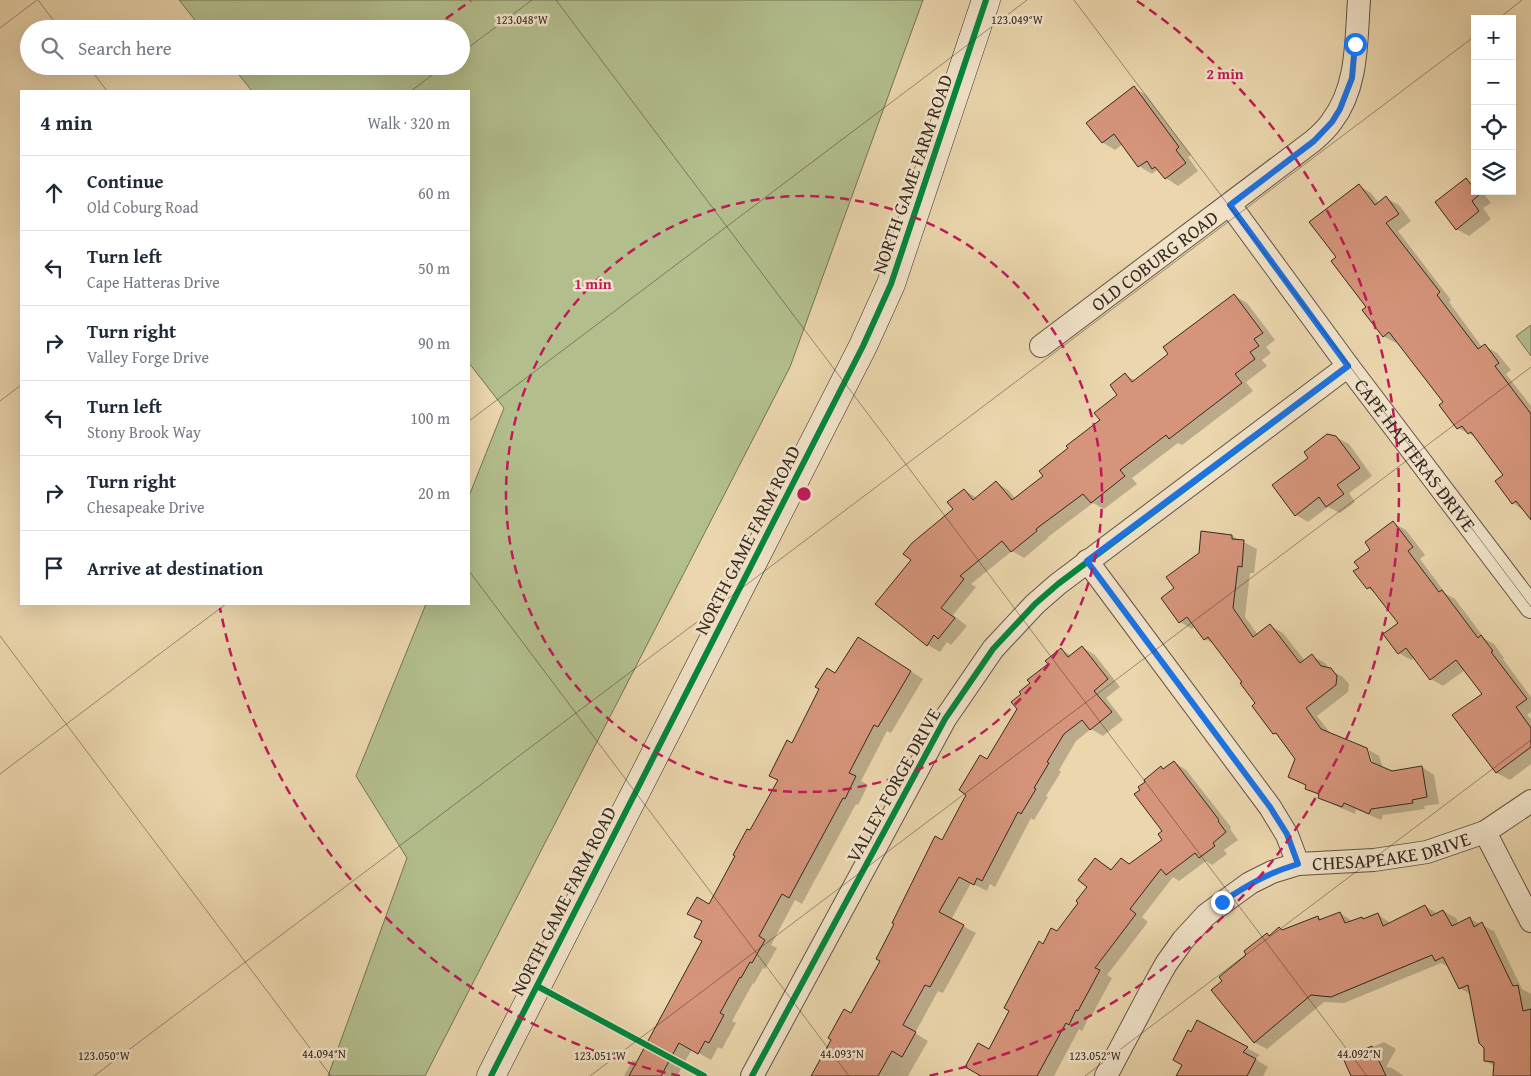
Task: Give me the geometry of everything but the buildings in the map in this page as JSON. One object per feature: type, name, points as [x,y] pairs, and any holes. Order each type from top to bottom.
[{"type":"main road","name":"NORTH GAME FARM ROAD","points":[[491,1076],[863,346],[890,284],[986,0]]},
{"type":"street","name":"OLD COBURG ROAD","points":[[1041,346],[1314,141],[1332,122],[1340,109],[1352,78],[1359,0]]},
{"type":"street","name":"CAPE HATTERAS DRIVE","points":[[1230,205],[1348,366],[1531,607]]},
{"type":"street","name":"VALLEY FORGE DRIVE","points":[[752,1076],[945,719],[993,650],[1035,604],[1087,561],[1348,366]]},
{"type":"street","points":[[1087,561],[1270,807],[1287,834],[1298,864]]},
{"type":"street","name":"CHESAPEAKE DRIVE","points":[[1106,1076],[1166,964],[1183,940],[1206,915],[1250,883],[1272,872],[1298,864],[1401,857],[1427,852],[1485,832],[1531,801]]},
{"type":"street","points":[[1485,832],[1531,921]]},
{"type":"green space","points":[[179,0],[923,0],[790,367],[425,1076],[328,1076],[407,858],[356,776],[426,605],[470,605],[470,493],[504,408],[470,364],[470,90],[251,90],[239,75],[470,75],[470,20],[195,20]]},
{"type":"green space","points":[[1531,325],[1531,356],[1516,336]]},
{"type":"cycle path","points":[[491,1076],[863,346],[891,284],[986,0]]},
{"type":"cycle path","points":[[752,1076],[945,719],[993,649],[1035,604],[1058,584],[1348,366]]},
{"type":"cycle path","points":[[537,986],[704,1076]]},
{"type":"route","points":[[1222,902],[1250,883],[1272,872],[1298,864],[1287,834],[1270,807],[1087,561],[1348,366],[1230,205],[1314,141],[1332,122],[1340,109],[1352,78],[1355,44]]}]
